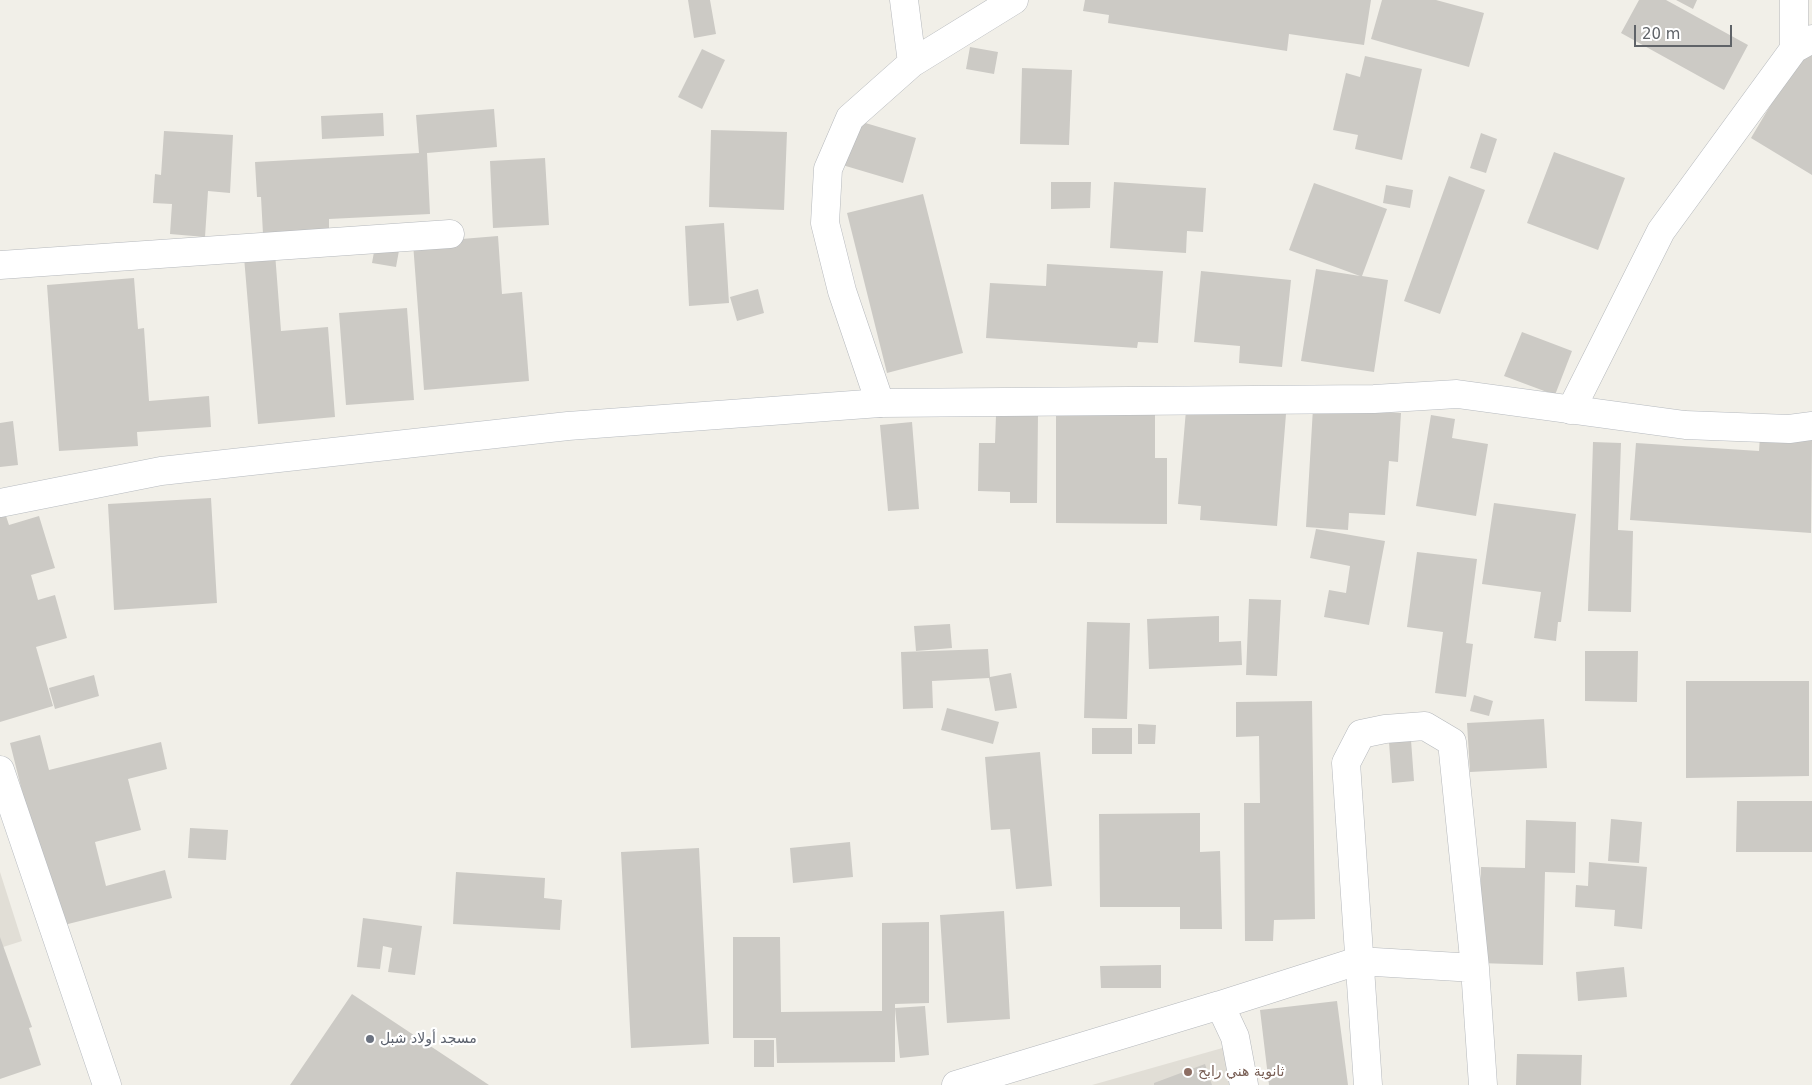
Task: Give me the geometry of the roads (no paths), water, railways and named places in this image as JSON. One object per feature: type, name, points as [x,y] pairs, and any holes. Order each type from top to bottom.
[{"type":"street","points":[[904,0],[912,63]]},
{"type":"street","points":[[880,403],[842,291],[825,224],[828,169],[850,118],[912,63],[1014,0]]},
{"type":"street","points":[[1571,410],[1661,231],[1803,44],[1794,0]]},
{"type":"street","points":[[0,265],[450,234]]},
{"type":"street","points":[[0,503],[162,470],[568,426],[880,403],[1374,399],[1457,394],[1685,425],[1789,429],[1812,426]]},
{"type":"street","points":[[1368,1085],[1346,763],[1361,734],[1385,729],[1425,726],[1452,742],[1474,968],[1483,1085]]},
{"type":"street","points":[[0,770],[106,1085]]},
{"type":"street","points":[[956,1085],[1220,1006],[1358,960],[1474,968]]},
{"type":"street","points":[[1220,1006],[1235,1037],[1244,1085]]},
{"type":"place","name":"مسجد أولاد شبل","points":[[370,1039]]},
{"type":"place","name":"ثانوية هني رابح","points":[[1188,1072]]}]
